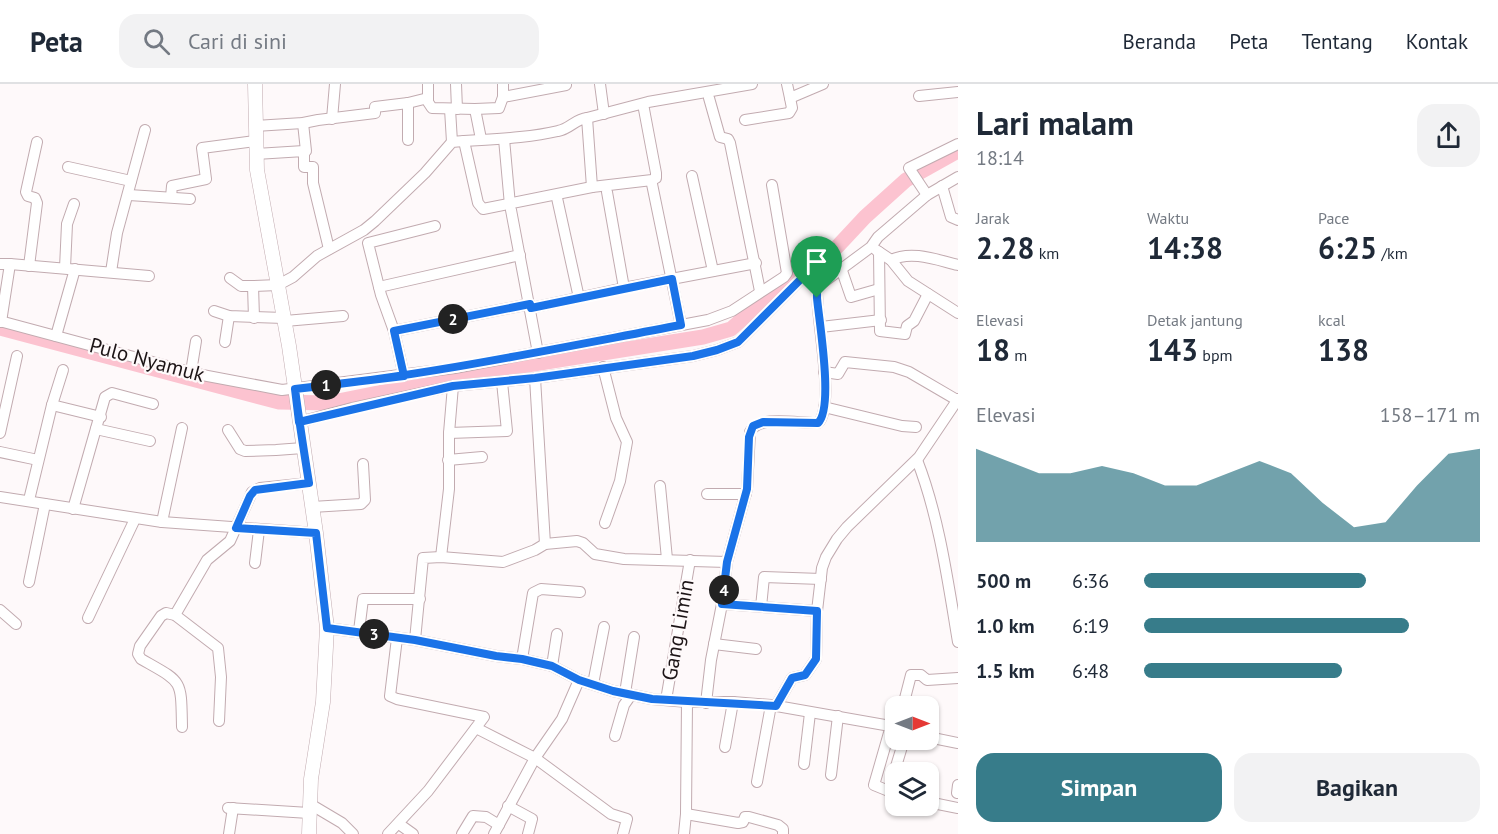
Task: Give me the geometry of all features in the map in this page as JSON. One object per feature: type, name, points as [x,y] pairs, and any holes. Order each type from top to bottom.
[{"type":"main road","points":[[255,84],[256,148],[260,186],[284,320],[309,483],[327,628],[323,702],[309,834]]},
{"type":"street","points":[[332,119],[335,84]]},
{"type":"street","points":[[428,84],[428,98],[432,108],[454,109],[499,108],[503,97],[503,84]]},
{"type":"street","points":[[230,278],[237,284],[278,285],[293,277],[304,265],[364,230],[375,221],[425,173],[452,142],[456,84]]},
{"type":"street","points":[[600,84],[604,114]]},
{"type":"street","points":[[452,142],[504,139],[557,132],[567,129],[574,122],[643,104],[752,84]]},
{"type":"street","points":[[746,120],[789,113],[792,108],[787,84]]},
{"type":"street","points":[[790,98],[823,84]]},
{"type":"street","points":[[503,97],[544,87],[566,85]]},
{"type":"street","points":[[918,96],[958,92]]},
{"type":"street","points":[[255,126],[303,123],[375,113],[375,107],[428,98]]},
{"type":"street","points":[[709,98],[720,137],[728,139],[730,143],[760,291]]},
{"type":"street","points":[[408,103],[408,140]]},
{"type":"street","points":[[464,141],[480,208],[511,207],[556,193],[655,179],[656,173],[643,104]]},
{"type":"street","points":[[475,109],[481,139]]},
{"type":"street","points":[[587,118],[592,187]]},
{"type":"street","points":[[303,123],[306,151],[304,151],[304,167],[313,167],[313,183],[329,249]]},
{"type":"street","points":[[111,272],[117,233],[145,130]]},
{"type":"street","points":[[504,139],[511,207],[538,353]]},
{"type":"street","points":[[29,266],[37,203],[35,198],[28,196],[26,192],[37,142]]},
{"type":"street","points":[[927,195],[909,168],[958,144]]},
{"type":"street","points":[[171,197],[172,186],[206,179],[202,148],[304,151]]},
{"type":"street","points":[[68,167],[131,181]]},
{"type":"street","points":[[692,176],[713,271]]},
{"type":"street","points":[[928,294],[905,334],[880,331],[875,249],[878,237],[927,195],[958,177]]},
{"type":"street","points":[[652,184],[681,325]]},
{"type":"street","points":[[297,405],[404,376],[538,353],[725,315],[787,273],[772,185]]},
{"type":"street","points":[[942,186],[951,217],[958,220]]},
{"type":"street","points":[[607,192],[624,288]]},
{"type":"street","points":[[129,195],[190,199]]},
{"type":"street","points":[[557,198],[579,298]]},
{"type":"street","points":[[56,336],[70,268],[67,224],[74,204]]},
{"type":"street","points":[[404,376],[394,331],[379,287],[368,243],[435,226]]},
{"type":"street","points":[[875,249],[891,260],[908,280],[958,313]]},
{"type":"street","points":[[817,287],[841,268],[875,249]]},
{"type":"street","points":[[379,287],[520,255]]},
{"type":"street","points":[[891,260],[902,256],[920,256],[958,265]]},
{"type":"street","points":[[394,331],[756,263]]},
{"type":"street","points":[[1,321],[5,264],[149,276]]},
{"type":"street","points":[[841,268],[851,297],[879,289]]},
{"type":"street","points":[[297,405],[394,398],[453,386],[535,378],[693,356],[738,342],[804,276],[809,277],[817,287],[821,327],[824,372],[822,419],[818,423],[763,422],[753,426],[749,437],[746,494],[727,562],[706,703]]},
{"type":"street","points":[[253,286],[254,318]]},
{"type":"street","points":[[214,310],[229,316],[284,320],[343,316]]},
{"type":"street","points":[[225,342],[229,316]]},
{"type":"street","points":[[821,327],[880,320]]},
{"type":"street","name":"Pulo Nyamuk","points":[[1,321],[191,372],[278,390],[297,405]]},
{"type":"street","points":[[191,372],[196,341]]},
{"type":"street","points":[[0,433],[17,356]]},
{"type":"street","points":[[757,782],[774,706],[792,678],[805,675],[816,659],[817,611],[826,557],[837,539],[917,460],[958,399],[923,379],[894,367],[845,362],[838,374],[824,372]]},
{"type":"street","points":[[603,367],[616,418],[627,442],[620,481],[605,523]]},
{"type":"street","points":[[29,500],[63,370]]},
{"type":"street","points":[[535,378],[545,544]]},
{"type":"street","points":[[449,433],[507,431],[502,382]]},
{"type":"street","points":[[441,557],[449,489],[449,433],[453,386]]},
{"type":"street","points":[[73,509],[105,397],[110,393],[153,404]]},
{"type":"street","points":[[52,405],[101,417]]},
{"type":"street","points":[[824,407],[902,426],[916,427]]},
{"type":"street","points":[[162,522],[182,428]]},
{"type":"street","points":[[96,429],[150,441]]},
{"type":"street","points":[[228,430],[240,449],[245,451],[303,448]]},
{"type":"street","points":[[0,452],[38,460]]},
{"type":"street","points":[[448,460],[483,456]]},
{"type":"street","points":[[917,460],[926,484],[948,583],[958,642]]},
{"type":"street","points":[[312,507],[361,504],[364,500],[363,464]]},
{"type":"street","points":[[175,615],[207,560],[230,541],[250,496],[255,490],[309,483]]},
{"type":"street","points":[[660,486],[667,559]]},
{"type":"street","points":[[707,494],[746,494]]},
{"type":"street","points":[[0,497],[29,500],[44,506],[135,519],[235,529],[316,533]]},
{"type":"street","points":[[29,582],[44,506]]},
{"type":"street","points":[[88,618],[135,519]]},
{"type":"street","points":[[255,563],[259,530]]},
{"type":"street","points":[[415,640],[422,559],[441,557],[503,562],[525,555],[545,544],[580,541],[597,555],[624,559],[727,562]]},
{"type":"street","name":"Gang Limin","points":[[666,700],[690,560]]},
{"type":"street","points":[[761,607],[764,577],[821,579]]},
{"type":"street","points":[[522,659],[533,593],[536,590],[546,589],[580,591]]},
{"type":"street","points":[[359,631],[363,599],[420,599]]},
{"type":"street","points":[[722,604],[817,611]]},
{"type":"street","points":[[0,610],[16,624]]},
{"type":"street","points":[[182,727],[181,694],[177,683],[171,676],[141,659],[138,654],[140,646],[161,616],[166,613],[175,615],[218,648],[219,721]]},
{"type":"street","points":[[593,684],[604,627]]},
{"type":"street","points":[[327,628],[359,631],[522,659],[552,666],[579,680],[628,694],[687,702],[733,702],[774,706],[885,725]]},
{"type":"street","points":[[552,666],[557,634]]},
{"type":"street","points":[[615,736],[628,694],[634,637]]},
{"type":"street","points":[[388,834],[428,791],[484,717],[390,696],[397,638]]},
{"type":"street","points":[[714,644],[756,649]]},
{"type":"street","points":[[906,696],[911,675],[921,675],[927,680],[958,678]]},
{"type":"street","points":[[462,834],[473,816],[486,818],[497,830],[535,758],[562,718],[579,680]]},
{"type":"street","points":[[684,834],[687,702]]},
{"type":"street","points":[[725,747],[733,702]]},
{"type":"street","points":[[804,764],[810,713]]},
{"type":"street","points":[[831,775],[838,716]]},
{"type":"street","points":[[476,728],[535,758],[611,814],[627,819],[623,834]]},
{"type":"street","points":[[939,739],[958,743]]},
{"type":"street","points":[[885,750],[874,785],[885,790]]},
{"type":"street","points":[[939,804],[958,808]]},
{"type":"street","points":[[508,806],[532,819],[528,834]]},
{"type":"street","points":[[229,834],[230,808],[310,809],[342,823],[353,834]]},
{"type":"street","points":[[686,814],[738,823],[743,822],[745,817],[749,817],[778,825],[784,830],[783,834]]},
{"type":"street","points":[[399,824],[413,834]]},
{"type":"waterway","points":[[0,328],[279,402],[328,403],[477,373],[703,337],[731,329],[782,284],[837,247],[865,217],[906,180],[958,151]]},
{"type":"route","points":[[817,298],[817,287],[809,277],[804,276],[738,342],[693,356],[535,378],[426,390],[299,422],[295,389],[404,376],[455,368],[681,325],[672,279],[531,308],[530,304],[394,331],[404,376],[318,387],[295,389],[298,411],[299,422],[309,483],[255,490],[236,528],[316,533],[327,628],[359,631],[522,659],[552,666],[579,680],[613,691],[652,699],[776,706],[792,678],[805,675],[816,659],[817,611],[722,604],[727,562],[747,489],[749,437],[753,426],[763,422],[818,423],[822,419],[824,352],[817,298]]}]
